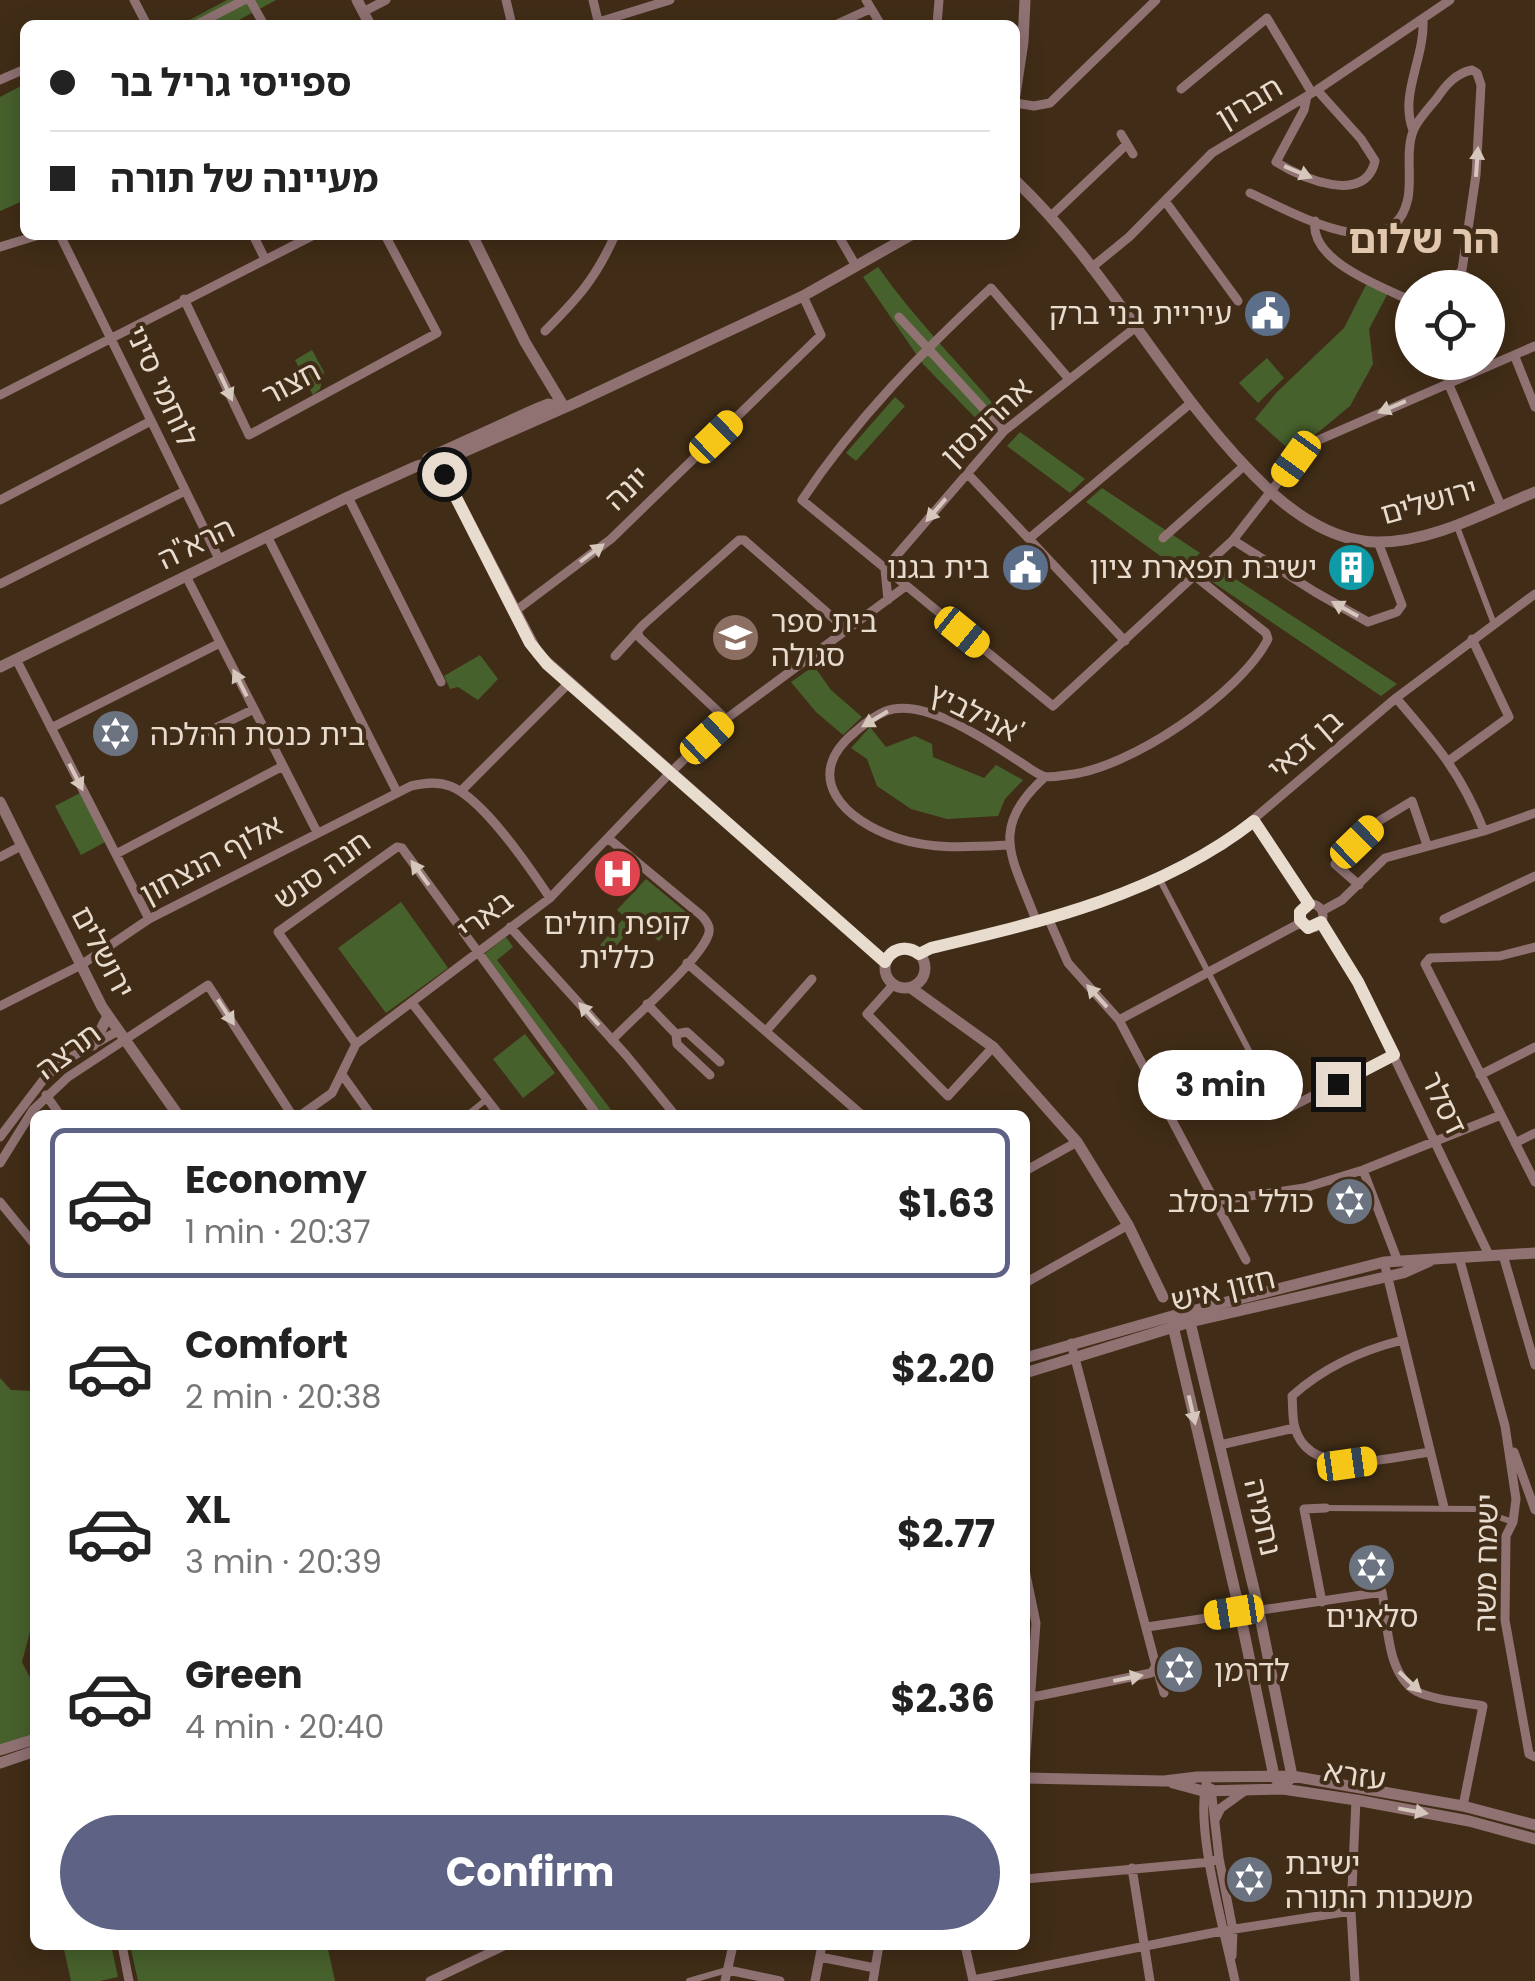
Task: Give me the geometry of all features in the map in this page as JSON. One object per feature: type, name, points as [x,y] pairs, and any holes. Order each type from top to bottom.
[{"type":"street","points":[[206,20],[247,0]]},
{"type":"street","points":[[360,6],[386,0]]},
{"type":"street","points":[[607,20],[668,0]]},
{"type":"street","points":[[1020,63],[1025,0]]},
{"type":"street","points":[[1020,101],[1034,106],[1050,102],[1156,0]]},
{"type":"street","name":"חברון","points":[[1091,268],[1212,153],[1312,93],[1450,0]]},
{"type":"street","points":[[843,20],[868,5]]},
{"type":"street","points":[[1181,89],[1266,18],[1312,93],[1361,139],[1375,161],[1373,172],[1363,182],[1345,186],[1324,182],[1276,162],[1312,93]]},
{"type":"street","points":[[1250,194],[1364,236],[1384,232],[1398,221],[1408,199],[1413,130],[1406,111],[1424,34],[1423,20]]},
{"type":"street","points":[[1413,130],[1456,76],[1468,70],[1477,73],[1481,96],[1476,175],[1462,270]]},
{"type":"street","points":[[1050,216],[1124,139],[1134,154]]},
{"type":"street","name":"ירושלים","points":[[1020,185],[1050,216],[1245,465],[1306,519],[1338,536],[1378,542],[1407,539],[1535,492]]},
{"type":"street","points":[[1165,201],[1238,301]]},
{"type":"street","points":[[1315,221],[1313,233],[1320,248],[1342,266],[1395,292]]},
{"type":"street","name":"לוחמי סיני","points":[[62,240],[219,559]]},
{"type":"street","points":[[256,240],[265,259]]},
{"type":"street","points":[[0,395],[304,240]]},
{"type":"street","name":"חצור","points":[[184,299],[249,436],[437,333],[389,240]]},
{"type":"street","points":[[475,240],[564,407]]},
{"type":"street","points":[[544,330],[599,271],[613,240]]},
{"type":"street","points":[[841,240],[856,266]]},
{"type":"street","name":"הרא\"ה","points":[[436,458],[452,457],[803,296],[901,240]]},
{"type":"street","points":[[1069,379],[991,288],[926,349],[833,453],[802,500],[1053,706],[1233,540],[1296,459],[1314,442],[1535,346]]},
{"type":"street","name":"יונה","points":[[514,612],[611,539],[821,334],[803,296]]},
{"type":"street","points":[[899,317],[1004,431]]},
{"type":"street","name":"אהרונסון","points":[[885,568],[1004,431],[1136,327]]},
{"type":"street","points":[[1515,357],[1535,407]]},
{"type":"street","points":[[550,384],[548,404],[564,407]]},
{"type":"street","points":[[1448,385],[1500,506]]},
{"type":"street","points":[[1031,537],[1192,402]]},
{"type":"street","name":"הרא\"ה","points":[[0,667],[548,404]]},
{"type":"street","points":[[0,500],[149,422]]},
{"type":"street","points":[[444,474],[444,466],[452,457]]},
{"type":"street","points":[[436,458],[538,654],[885,962]]},
{"type":"street","points":[[1163,538],[1245,465]]},
{"type":"street","points":[[967,473],[1126,641]]},
{"type":"street","points":[[0,584],[185,491]]},
{"type":"street","points":[[348,498],[441,682]]},
{"type":"street","points":[[1456,524],[1494,624]]},
{"type":"street","points":[[267,536],[397,792]]},
{"type":"street","points":[[614,656],[739,540],[744,540],[848,630]]},
{"type":"street","points":[[1233,540],[1368,622],[1396,612],[1402,605],[1378,542]]},
{"type":"street","points":[[885,568],[888,600]]},
{"type":"street","points":[[186,576],[317,832]]},
{"type":"street","name":"אנילביץ'","points":[[1045,777],[1014,811],[1008,830],[1010,844],[956,847],[915,844],[873,829],[842,805],[827,773],[842,744],[875,716],[909,707],[936,715],[1045,777],[1105,767],[1164,738],[1210,702],[1266,644],[1266,633],[1196,576]]},
{"type":"street","name":"בארי","points":[[356,1044],[550,898],[726,719],[906,586]]},
{"type":"street","name":"בן זכאי","points":[[919,954],[1049,920],[1159,878],[1223,846],[1396,698],[1535,594]]},
{"type":"street","points":[[638,632],[639,638],[726,719]]},
{"type":"street","points":[[1450,760],[1510,717],[1472,640]]},
{"type":"street","points":[[51,728],[220,643]]},
{"type":"street","points":[[16,659],[150,920]]},
{"type":"street","points":[[550,898],[514,844],[460,791],[569,683]]},
{"type":"street","points":[[1396,698],[1450,760],[1484,831]]},
{"type":"street","points":[[198,737],[254,709]]},
{"type":"street","points":[[116,854],[284,766]]},
{"type":"street","name":"אלוף הנצחון","points":[[0,1006],[80,965],[150,920],[397,792],[428,782],[460,791]]},
{"type":"street","points":[[1359,885],[1334,864],[1379,820],[1412,801],[1428,844]]},
{"type":"street","name":"ירושלים","points":[[0,802],[108,1016],[174,1110]]},
{"type":"street","points":[[1309,904],[1300,912],[1302,922],[1312,928],[1385,858],[1535,813]]},
{"type":"street","points":[[1254,821],[1309,904],[1322,916]]},
{"type":"street","points":[[609,839],[708,923],[708,938],[612,1040]]},
{"type":"street","points":[[1010,844],[1037,923]]},
{"type":"street","points":[[0,857],[21,846]]},
{"type":"street","name":"חנה סנש","points":[[356,1044],[278,932],[397,847],[402,848],[478,952]]},
{"type":"street","points":[[1444,919],[1535,876]]},
{"type":"street","points":[[1159,878],[1281,1112],[1394,1055]]},
{"type":"street","name":"דסלר","points":[[1322,916],[1496,1255],[1535,1364]]},
{"type":"street","points":[[1049,920],[1068,962],[1119,1020],[1246,1260]]},
{"type":"street","points":[[1119,1020],[1302,922]]},
{"type":"street","points":[[510,928],[671,1110]]},
{"type":"street","points":[[1535,947],[1500,956],[1430,958],[1425,964],[1535,1182]]},
{"type":"street","points":[[911,988],[924,973],[919,954],[900,949],[885,962],[886,975],[893,985],[911,988],[993,1048],[1078,1142],[1128,1225],[1163,1297]]},
{"type":"street","points":[[478,952],[593,1110]]},
{"type":"street","points":[[687,962],[856,1110]]},
{"type":"street","points":[[766,1032],[812,978]]},
{"type":"street","name":"תרצה","points":[[33,1110],[121,1036],[208,985],[289,1110]]},
{"type":"street","points":[[893,985],[867,1014],[948,1096],[993,1048]]},
{"type":"street","points":[[412,1003],[495,1110]]},
{"type":"street","points":[[647,1004],[676,1034],[677,1044],[710,1075]]},
{"type":"street","points":[[93,1044],[108,1016]]},
{"type":"street","points":[[676,1034],[687,1032],[720,1062]]},
{"type":"street","name":"תרצה","points":[[0,1137],[39,1084],[62,1062],[93,1044],[121,1036]]},
{"type":"street","points":[[309,1110],[332,1093],[356,1044]]},
{"type":"street","points":[[1480,1074],[1535,1047]]},
{"type":"street","points":[[343,1076],[367,1110]]},
{"type":"street","points":[[39,1084],[57,1110]]},
{"type":"street","points":[[473,1110],[487,1099]]},
{"type":"street","name":"תרצה","points":[[0,1163],[30,1115]]},
{"type":"street","points":[[1215,1201],[1304,1188],[1363,1170],[1501,1115]]},
{"type":"street","points":[[1515,1143],[1535,1133]]},
{"type":"street","points":[[1030,1168],[1078,1142]]},
{"type":"street","points":[[1363,1170],[1391,1260],[1388,1276],[1444,1507]]},
{"type":"street","points":[[0,1202],[30,1239]]},
{"type":"street","points":[[1030,1279],[1128,1225]]},
{"type":"street","name":"חזון איש","points":[[1030,1357],[1073,1350],[1391,1260],[1535,1253]]},
{"type":"street","name":"ישמח משה","points":[[1459,1257],[1504,1426],[1535,1510]]},
{"type":"street","name":"חזון איש","points":[[1190,1322],[1388,1276],[1434,1259]]},
{"type":"street","points":[[1174,1320],[1190,1322]]},
{"type":"street","name":"נחמיה","points":[[1174,1320],[1274,1776],[1283,1789]]},
{"type":"street","name":"נחמיה","points":[[1190,1322],[1258,1608],[1292,1776]]},
{"type":"street","points":[[1403,1340],[1365,1350],[1303,1386],[1292,1396],[1294,1428],[1311,1452],[1347,1464],[1430,1452]]},
{"type":"street","points":[[1073,1350],[1164,1693]]},
{"type":"street","name":"חזון איש","points":[[1030,1370],[1073,1350]]},
{"type":"street","name":"ישמח משה","points":[[1504,1426],[1516,1500],[1506,1536],[1505,1620],[1528,1754],[1535,1757]]},
{"type":"street","points":[[1220,1445],[1294,1428]]},
{"type":"street","points":[[1322,1602],[1304,1509],[1444,1507],[1514,1518],[1535,1510]]},
{"type":"street","points":[[1147,1627],[1382,1592],[1396,1668],[1408,1685],[1421,1693],[1483,1706],[1463,1806]]},
{"type":"street","points":[[1030,1594],[1036,1622],[1030,1718]]},
{"type":"street","points":[[1032,1697],[1150,1674],[1156,1666]]},
{"type":"street","points":[[0,1750],[30,1741]]},
{"type":"street","points":[[0,1763],[30,1753]]},
{"type":"street","points":[[1214,1822],[1222,1808],[1261,1770],[1270,1754]]},
{"type":"street","points":[[1208,1776],[1215,1860],[1234,1981]]},
{"type":"street","name":"עזרא","points":[[1030,1778],[1164,1781],[1208,1776],[1469,1821],[1535,1839]]},
{"type":"street","name":"עזרא","points":[[1164,1781],[1208,1791],[1274,1776],[1292,1776],[1463,1806],[1535,1825]]},
{"type":"street","points":[[1283,1789],[1292,1776]]},
{"type":"street","points":[[1208,1791],[1215,1860]]},
{"type":"street","points":[[1355,1981],[1350,1911],[1356,1800]]},
{"type":"street","points":[[1030,1878],[1215,1860]]},
{"type":"street","points":[[1132,1868],[1150,1981]]},
{"type":"street","points":[[965,1950],[973,1981],[1228,1930],[1350,1911]]},
{"type":"street","points":[[123,1950],[130,1981]]},
{"type":"street","points":[[430,1981],[495,1950]]},
{"type":"street","points":[[724,1981],[732,1950]]},
{"type":"street","points":[[815,1981],[821,1950]]},
{"type":"street","points":[[873,1981],[878,1950]]},
{"type":"street","points":[[820,1957],[875,1968]]},
{"type":"street","points":[[1044,1966],[1047,1981]]},
{"type":"street","points":[[689,1981],[728,1970],[780,1981]]},
{"type":"green space","points":[[227,0],[276,0],[239,20],[189,20]]},
{"type":"green space","points":[[20,87],[20,202],[0,211],[0,97]]},
{"type":"green space","points":[[878,267],[1005,418],[991,434],[923,364],[863,277]]},
{"type":"green space","points":[[1367,283],[1388,293],[1369,329],[1373,364],[1350,406],[1293,453],[1255,419],[1277,392],[1344,328]]},
{"type":"green space","points":[[312,350],[324,372],[320,389],[313,395],[295,360]]},
{"type":"green space","points":[[1267,358],[1284,378],[1258,403],[1239,383]]},
{"type":"green space","points":[[895,397],[905,406],[856,461],[846,453]]},
{"type":"green space","points":[[1020,432],[1085,479],[1070,493],[1007,446]]},
{"type":"green space","points":[[1102,488],[1200,553],[1181,571],[1086,502]]},
{"type":"green space","points":[[1217,567],[1397,684],[1381,696],[1208,579]]},
{"type":"green space","points":[[480,655],[498,679],[478,700],[458,687],[450,689],[444,676]]},
{"type":"green space","points":[[814,666],[831,690],[862,717],[843,735],[816,712],[791,682]]},
{"type":"green space","points":[[870,727],[886,747],[915,736],[932,744],[933,757],[984,778],[996,765],[1023,780],[1005,799],[998,816],[947,819],[911,809],[877,786],[867,759],[851,748]]},
{"type":"green space","points":[[82,792],[107,841],[81,855],[55,806]]},
{"type":"green space","points":[[646,879],[686,912],[659,941],[635,924],[609,954],[600,945],[625,917],[617,910]]},
{"type":"green space","points":[[401,902],[448,968],[386,1013],[338,948]]},
{"type":"green space","points":[[506,937],[513,947],[497,960],[611,1110],[597,1110],[483,955]]},
{"type":"green space","points":[[525,1034],[555,1073],[523,1098],[493,1059]]},
{"type":"green space","points":[[0,1378],[11,1390],[30,1391],[30,1632],[22,1662],[30,1678],[30,1735],[0,1745]]},
{"type":"green space","points":[[64,1950],[112,1950],[118,1977],[71,1981]]},
{"type":"green space","points":[[131,1950],[328,1950],[335,1981],[138,1981]]},
{"type":"place","name":"עיריית בני ברק","points":[[1267,313]]},
{"type":"place","name":"בית בגנו","points":[[1025,567]]},
{"type":"place","name":"ישיבת תפארת ציון","points":[[1352,567]]},
{"type":"place","name":"בית ספר סגולה","points":[[736,638]]},
{"type":"place","name":"בית כנסת ההלכה","points":[[115,734]]},
{"type":"place","name":"קופת חולים כללית","points":[[617,874]]},
{"type":"place","name":"כולל ברסלב","points":[[1349,1201]]},
{"type":"place","name":"סלאנים","points":[[1372,1567]]},
{"type":"place","name":"לדרמן","points":[[1179,1670]]},
{"type":"place","name":"ישיבת משכנות התורה","points":[[1250,1880]]},
{"type":"district","name":"הר שלום","points":[[1424,239]]},
{"type":"route","points":[[444,474],[530,643],[547,664],[885,962],[900,949],[919,954],[1068,914],[1189,865],[1223,846],[1254,821],[1309,904],[1300,912],[1300,920],[1308,928],[1321,922],[1358,982],[1394,1055],[1338,1084]]}]
